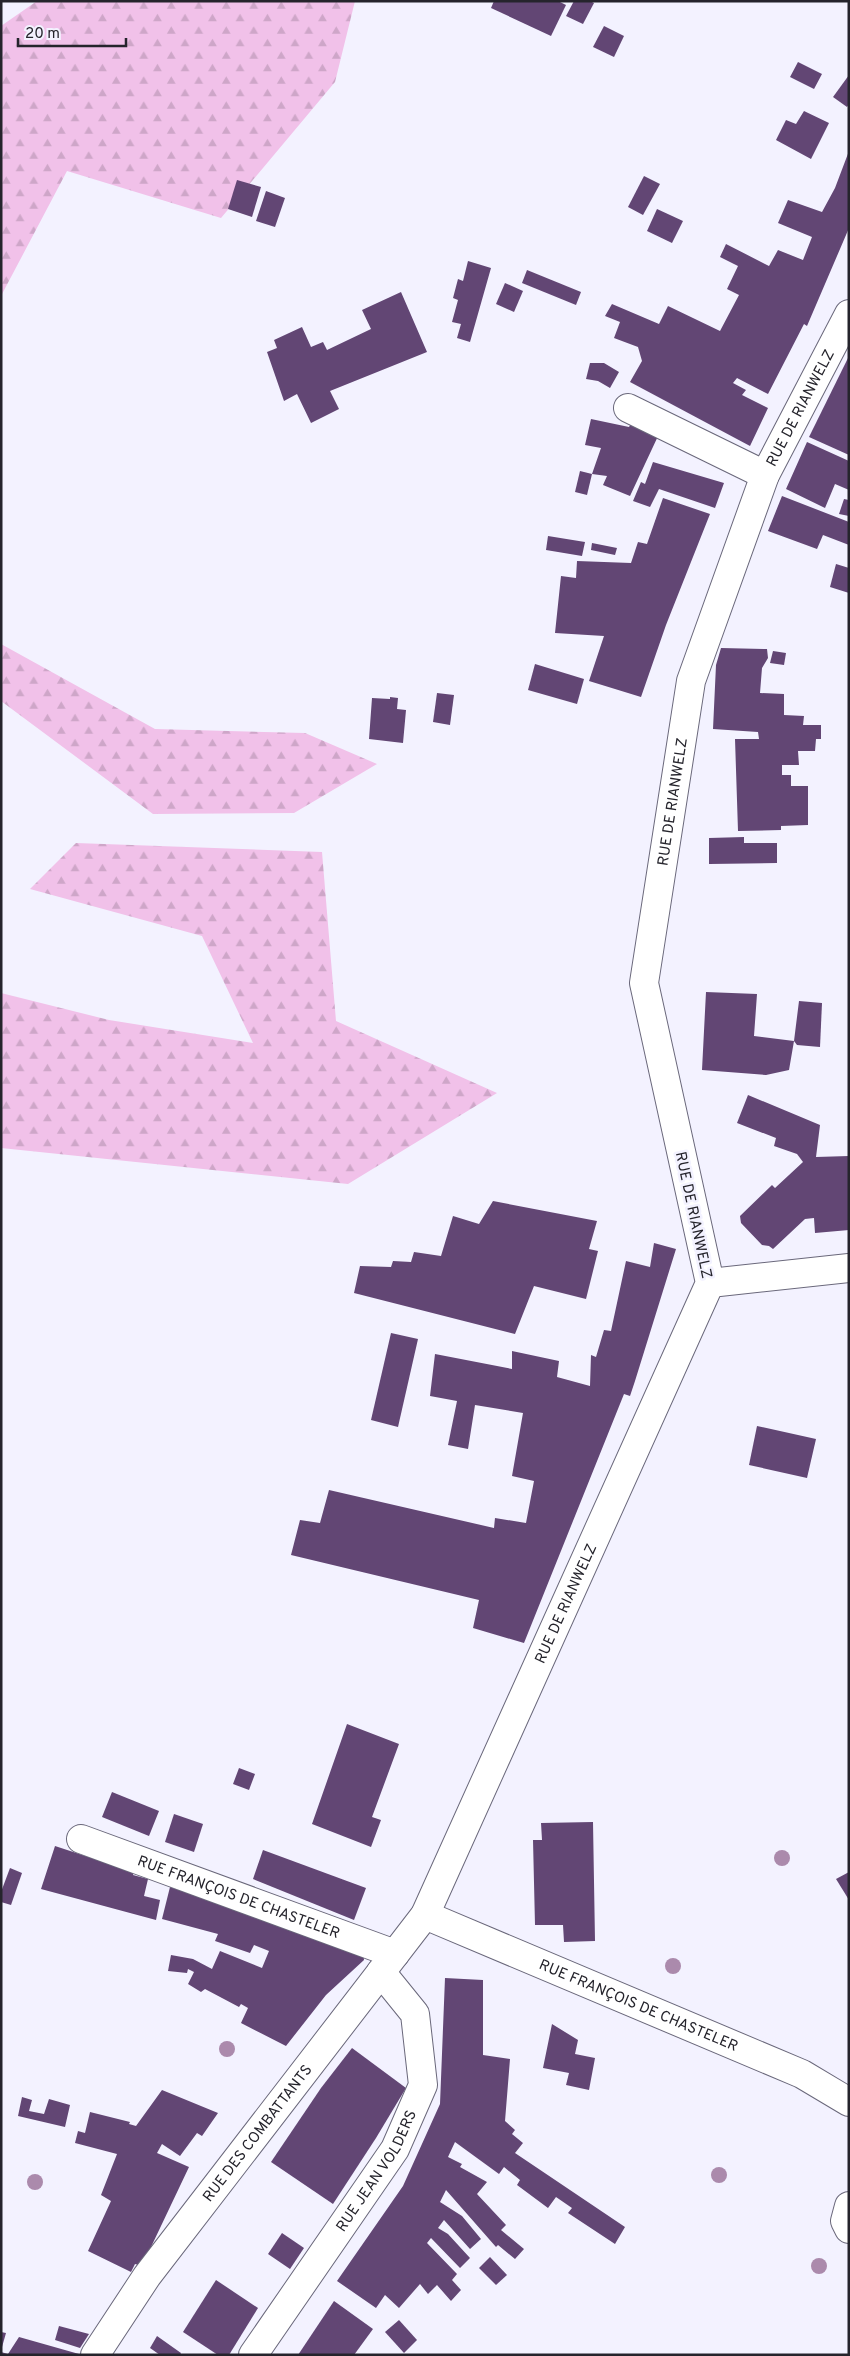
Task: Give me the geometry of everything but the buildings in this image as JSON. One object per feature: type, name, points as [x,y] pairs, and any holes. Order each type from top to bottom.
[{"type":"street","name":"RUE DE RIANWELZ","points":[[425,1915],[710,1283],[644,983],[691,681],[765,474],[849,314]]},
{"type":"street","name":"RUE DE RIANWELZ","points":[[628,408],[765,474]]},
{"type":"street","points":[[710,1283],[849,1268]]},
{"type":"street","name":"RUE FRANÇOIS DE CHASTELER","points":[[81,1839],[388,1963]]},
{"type":"street","name":"RUE DES COMBATTANTS","points":[[94,2355],[147,2276],[425,1915]]},
{"type":"street","name":"RUE FRANÇOIS DE CHASTELER","points":[[425,1915],[802,2074],[849,2102]]},
{"type":"street","name":"RUE JEAN VOLDERS","points":[[253,2355],[395,2149],[423,2085],[415,2014],[388,1963]]},
{"type":"street","points":[[849,2206],[845,2221],[849,2229]]},
{"type":"green space","points":[[37,1],[355,1],[335,82],[221,218],[67,171],[1,296],[1,26]]},
{"type":"green space","points":[[1,644],[155,729],[305,733],[377,764],[294,813],[153,814],[1,701]]},
{"type":"green space","points":[[76,843],[322,852],[336,1021],[497,1093],[348,1184],[1,1148],[1,993],[109,1020],[253,1043],[202,936],[30,889]]}]
